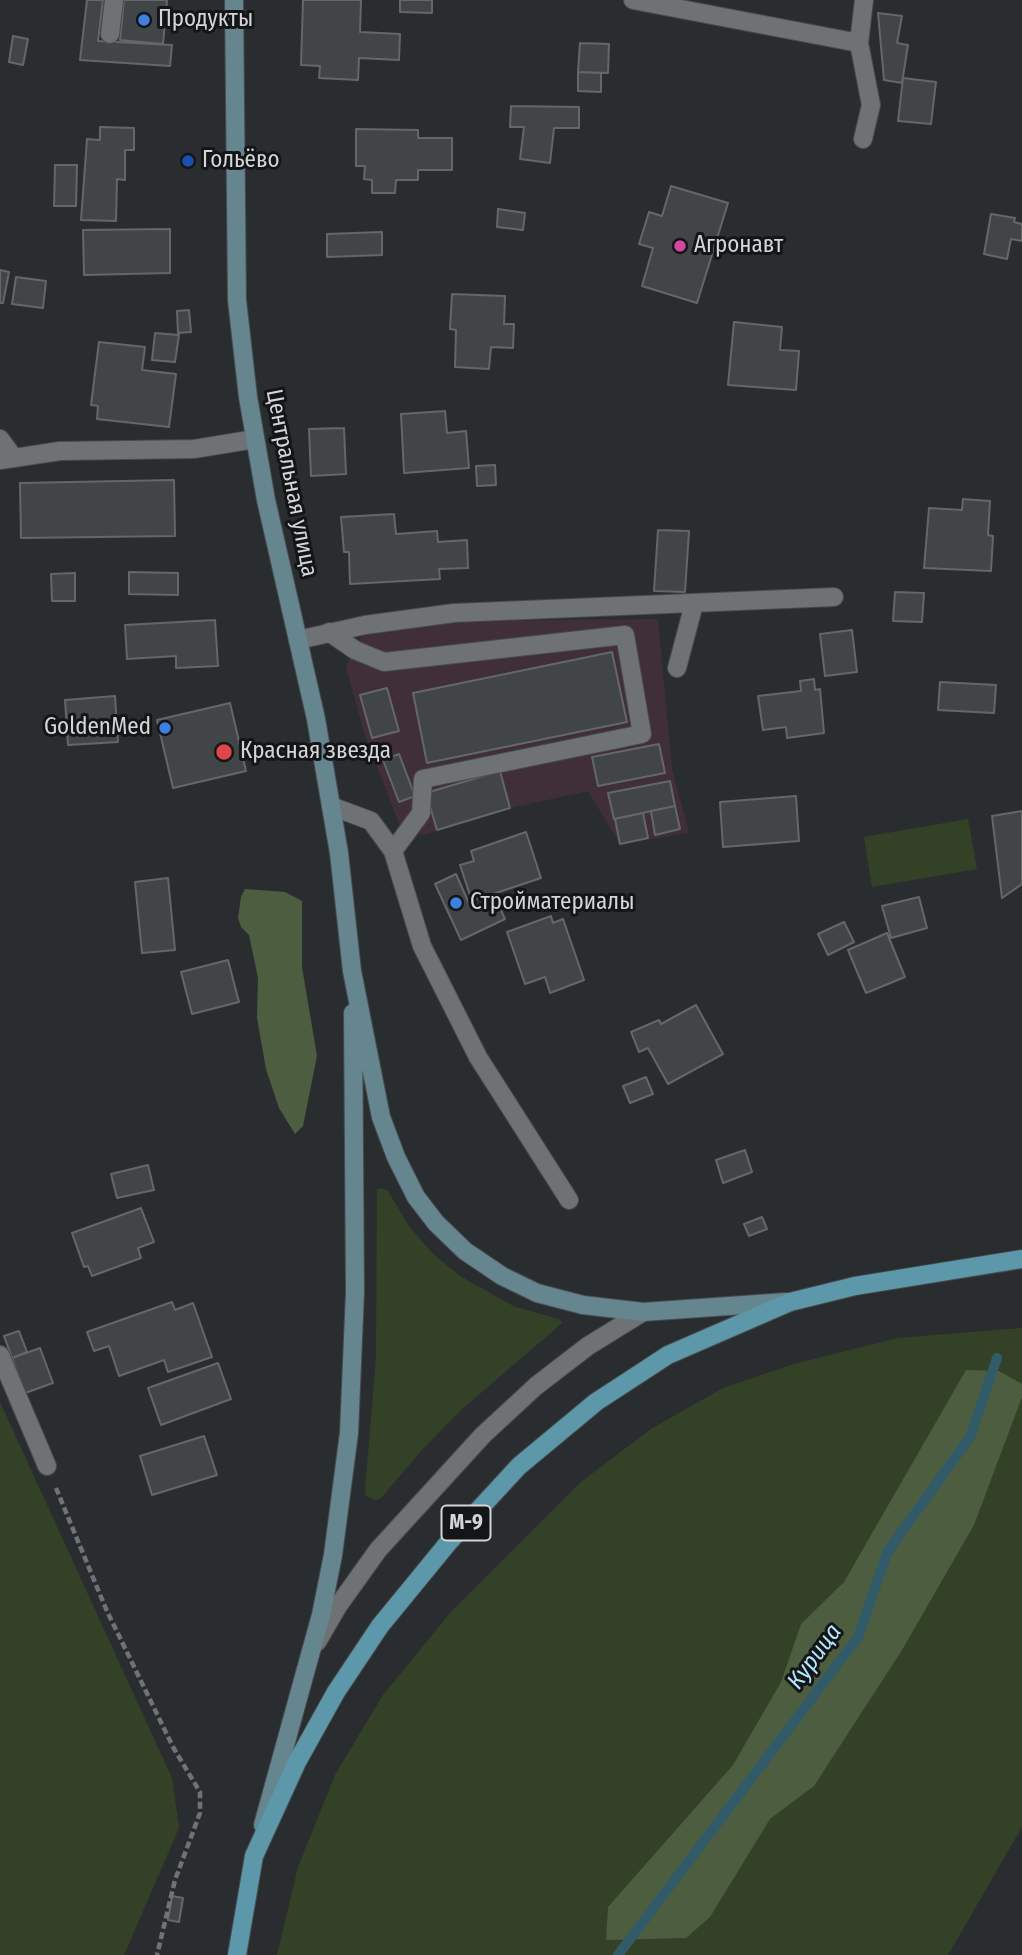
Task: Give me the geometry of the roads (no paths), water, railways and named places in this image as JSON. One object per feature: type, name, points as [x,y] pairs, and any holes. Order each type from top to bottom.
[{"type":"main road","name":"Центральная улица","points":[[234,0],[237,300],[255,439],[266,500],[298,640],[331,807],[352,971]]},
{"type":"main road","name":"М-9","points":[[352,971],[381,1117],[396,1157],[416,1197],[465,1251],[502,1276],[537,1293],[583,1305],[643,1312],[790,1302],[931,1273],[995,1266],[1022,1259]]},
{"type":"main road","name":"М-9","points":[[237,1955],[254,1856],[310,1654],[333,1555],[349,1433],[355,1292],[352,971]]},
{"type":"main road","name":"М-9","points":[[995,1266],[1022,1267]]},
{"type":"main road","name":"М-9","points":[[254,1856],[297,1762],[336,1692],[380,1626],[448,1543],[520,1466],[596,1402],[668,1355],[790,1302]]},
{"type":"street","points":[[110,34],[114,0]]},
{"type":"street","points":[[633,0],[859,43]]},
{"type":"street","points":[[863,139],[871,105],[859,43],[864,0]]},
{"type":"street","points":[[0,439],[7,459],[60,451],[194,449],[255,439]]},
{"type":"street","points":[[298,640],[329,632],[454,613],[834,597]]},
{"type":"street","points":[[677,668],[694,604]]},
{"type":"street","points":[[329,632],[355,650],[384,662],[625,635],[642,734],[423,779],[421,813],[393,851]]},
{"type":"street","points":[[331,807],[371,821],[393,851],[428,958],[478,1056],[569,1200]]},
{"type":"street","points":[[310,1654],[338,1606],[378,1550],[484,1435],[536,1386],[588,1346],[643,1312]]},
{"type":"street","points":[[0,1355],[47,1466]]},
{"type":"waterway","name":"Курица","points":[[618,1955],[858,1637],[888,1551],[970,1437],[997,1358]]},
{"type":"place","name":"Продукты","points":[[144,20]]},
{"type":"place","name":"Гольёво","points":[[188,161]]},
{"type":"place","name":"Агронавт","points":[[680,246]]},
{"type":"place","name":"GoldenMed","points":[[165,728]]},
{"type":"place","name":"Красная звезда","points":[[224,752]]},
{"type":"place","name":"Стройматериалы","points":[[456,903]]}]
